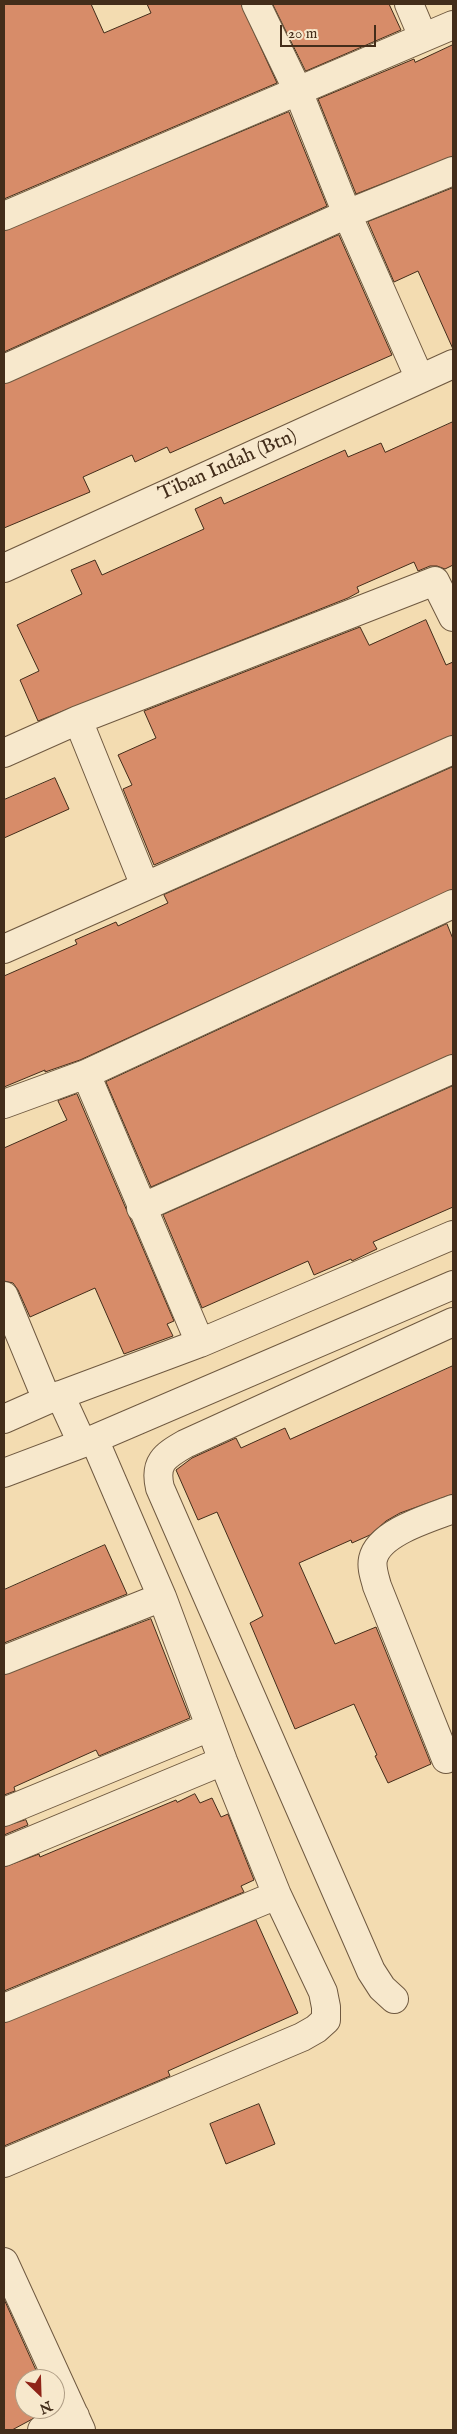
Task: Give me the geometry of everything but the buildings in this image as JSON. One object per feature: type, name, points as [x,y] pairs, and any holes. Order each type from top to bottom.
[{"type":"street","points":[[256,4],[298,91],[347,214],[420,379]]},
{"type":"street","points":[[408,4],[424,37]]},
{"type":"street","points":[[4,216],[453,25]]},
{"type":"street","points":[[4,369],[347,214],[453,171]]},
{"type":"street","name":"Tiban Indah (Btn)","points":[[4,568],[453,364]]},
{"type":"street","points":[[4,753],[78,720],[435,581],[453,618]]},
{"type":"street","points":[[78,720],[145,886]]},
{"type":"street","points":[[5,944],[145,886],[453,750]]},
{"type":"street","points":[[4,1104],[86,1074],[453,905]]},
{"type":"street","points":[[141,1208],[453,1069]]},
{"type":"street","points":[[86,1074],[141,1208],[200,1343]]},
{"type":"street","points":[[4,1419],[54,1398],[200,1343],[453,1235]]},
{"type":"street","points":[[4,1472],[88,1441],[453,1285]]},
{"type":"street","points":[[4,1296],[54,1398],[88,1441],[162,1596],[223,1761],[277,1895],[323,1992],[326,2006],[326,2020],[302,2037],[4,2163]]},
{"type":"street","points":[[394,1999],[382,1988],[370,1970],[160,1488],[157,1475],[159,1465],[170,1453],[185,1444],[453,1322]]},
{"type":"street","points":[[453,1509],[390,1535],[378,1547],[373,1560],[373,1572],[446,1759],[453,1756]]},
{"type":"street","points":[[4,1660],[162,1596]]},
{"type":"street","points":[[4,1812],[210,1727]]},
{"type":"street","points":[[4,1852],[223,1761]]},
{"type":"street","points":[[4,2008],[277,1895]]},
{"type":"street","points":[[5,2270],[78,2423],[42,2430]]}]
